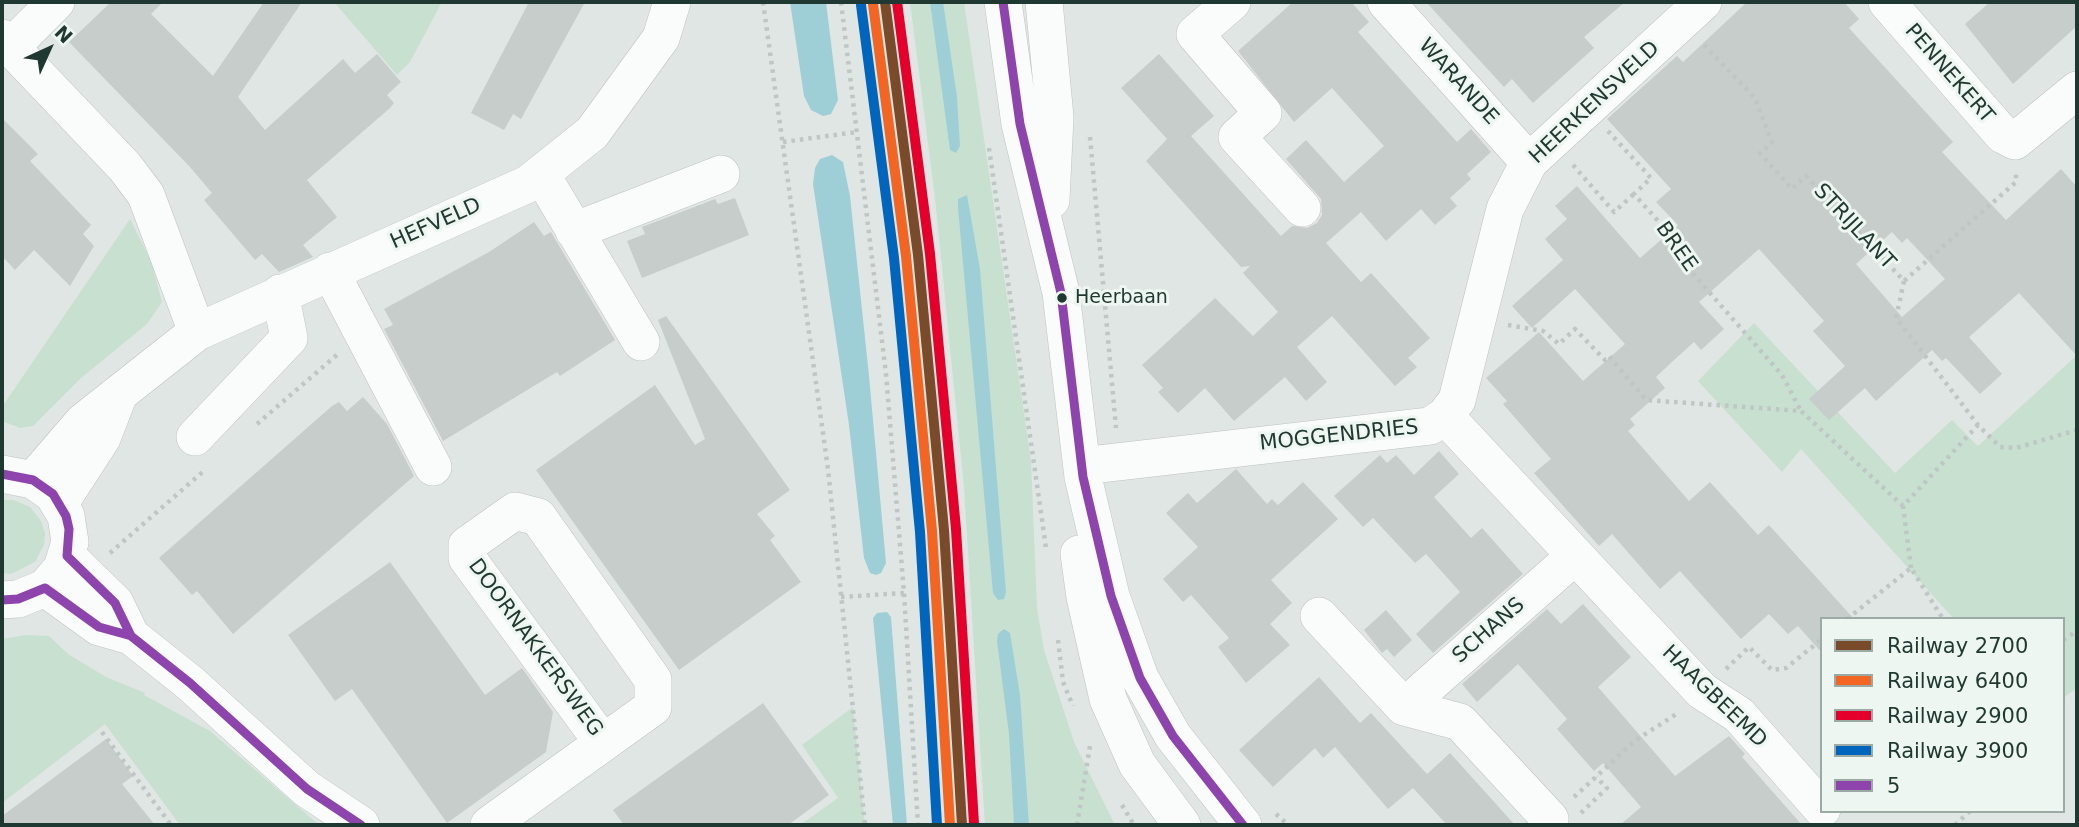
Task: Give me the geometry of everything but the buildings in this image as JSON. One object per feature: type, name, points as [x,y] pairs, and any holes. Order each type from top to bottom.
[{"type":"street","points":[[57,2],[6,42],[125,167],[146,195],[197,332]]},
{"type":"street","name":"HEFVELD","points":[[17,477],[197,332],[528,184],[592,133],[661,38],[672,2]]},
{"type":"street","points":[[1003,2],[1020,124],[1061,293],[1083,471],[1111,596],[1140,678],[1173,736],[1256,817]]},
{"type":"street","points":[[1044,2],[1055,117],[1049,240]]},
{"type":"street","points":[[1232,2],[1195,34],[1263,113],[1237,137],[1302,208]]},
{"type":"street","name":"WARANDE","points":[[1386,2],[1529,162]]},
{"type":"street","name":"PENNEKERT","points":[[1887,2],[2003,135],[2015,141]]},
{"type":"street","name":"HEERKENSVELD","points":[[1445,416],[1457,400],[1505,209],[1529,162],[1569,141],[1692,12]]},
{"type":"street","points":[[2015,141],[2077,90]]},
{"type":"street","points":[[541,174],[641,342]]},
{"type":"street","points":[[574,231],[721,174]]},
{"type":"street","points":[[330,271],[433,467]]},
{"type":"street","points":[[195,437],[289,338],[280,293]]},
{"type":"street","name":"HEFVELD","points":[[60,503],[102,438],[120,393]]},
{"type":"street","name":"MOGGENDRIES","points":[[1083,471],[1119,460],[1430,426],[1445,416],[1575,556]]},
{"type":"street","points":[[1083,471],[1076,533],[1085,597],[1108,699],[1137,764],[1182,825]]},
{"type":"street","points":[[2,600],[18,599],[45,588],[54,579],[67,556],[69,529],[60,503],[17,477]]},
{"type":"street","name":"DOORNAKKERSWEG","points":[[489,825],[653,708],[653,680],[538,517],[515,511],[467,545],[467,558],[603,743]]},
{"type":"street","points":[[67,556],[115,603],[131,636]]},
{"type":"street","name":"HAAGBEEMD","points":[[1575,556],[1703,691],[1739,715],[1820,807]]},
{"type":"street","name":"SCHANS","points":[[1404,707],[1575,556]]},
{"type":"street","points":[[45,588],[99,627],[131,636],[190,683],[307,789],[361,825]]},
{"type":"street","points":[[1319,616],[1404,707],[1460,722],[1564,818]]},
{"type":"path","points":[[764,2],[828,469],[865,825]]},
{"type":"path","points":[[841,2],[886,374],[904,593],[918,825]]},
{"type":"path","name":"STRIJLANT","points":[[1692,12],[1755,97],[1772,143],[1760,153],[1792,189],[1806,176],[1904,281],[2016,182],[2015,141]]},
{"type":"path","points":[[1603,125],[1651,178],[1614,212],[1569,141],[1586,141],[1603,125]]},
{"type":"path","points":[[783,142],[857,132]]},
{"type":"path","points":[[1090,135],[1119,460]]},
{"type":"path","points":[[987,138],[1046,551]]},
{"type":"path","name":"BREE","points":[[1634,194],[1677,242],[1685,255],[1688,268],[1782,375],[1801,411],[1903,506]]},
{"type":"path","points":[[1904,281],[1896,318],[1978,425],[2000,447],[2016,448],[2077,430]]},
{"type":"path","points":[[1477,320],[1543,331],[1559,344],[1574,329],[1605,360],[1609,356],[1646,400],[1801,411]]},
{"type":"path","points":[[1942,617],[1911,568],[1903,506],[1978,425]]},
{"type":"path","points":[[1850,617],[1911,568]]},
{"type":"path","points":[[841,597],[904,593]]},
{"type":"path","points":[[1056,630],[1063,682],[1073,708]]},
{"type":"path","points":[[1564,818],[1596,777],[1636,740],[1676,715],[1749,647],[1772,670],[1786,668],[1820,641]]},
{"type":"path","points":[[102,732],[171,825]]},
{"type":"path","points":[[1084,734],[1096,757]]},
{"type":"path","points":[[1077,825],[1090,746]]},
{"type":"path","points":[[1564,818],[1607,788],[1596,777]]},
{"type":"path","points":[[1120,801],[1134,825]]},
{"type":"path","points":[[1955,825],[1968,813]]},
{"type":"path","points":[[1256,817],[1288,825]]},
{"type":"green space","points":[[334,2],[442,2],[410,62],[397,75]]},
{"type":"green space","points":[[910,2],[964,2],[1031,461],[1037,608],[1044,650],[1074,742],[1115,825],[985,825],[964,487],[935,198]]},
{"type":"green space","points":[[130,219],[151,261],[162,302],[147,324],[81,378],[33,426],[20,428],[2,421],[2,407]]},
{"type":"green space","points":[[1754,323],[1895,473],[1952,420],[1978,446],[2077,355],[2077,688],[2065,697],[2065,617],[1952,617],[1801,449],[1782,472],[1698,381]]},
{"type":"green space","points":[[2,500],[13,500],[30,507],[41,521],[45,533],[44,545],[35,562],[11,574],[2,573]]},
{"type":"green space","points":[[26,635],[49,636],[68,654],[106,677],[145,693],[144,695],[210,731],[319,825],[180,825],[105,724],[2,803],[2,639]]},
{"type":"green space","points":[[853,707],[865,825],[800,825],[838,798],[802,745]]},
{"type":"water","points":[[790,2],[826,2],[838,100],[831,114],[823,116],[811,110],[804,96]]},
{"type":"water","points":[[930,2],[943,2],[957,97],[960,146],[956,153],[950,150]]},
{"type":"water","points":[[832,155],[843,162],[850,196],[869,376],[886,563],[881,573],[876,575],[870,573],[864,558],[849,425],[813,184],[815,168],[820,159]]},
{"type":"water","points":[[967,195],[980,269],[1006,592],[1004,599],[998,600],[993,593],[958,208],[958,199]]},
{"type":"water","points":[[887,612],[891,617],[907,825],[893,825],[873,618],[877,613]]},
{"type":"water","points":[[1004,629],[1010,633],[1020,695],[1029,825],[1014,825],[1009,734],[997,641],[998,634]]},
{"type":"rail line","name":"2700","points":[[885,2],[918,255],[944,530],[962,825]]},
{"type":"rail line","name":"2900","points":[[897,2],[930,254],[956,529],[974,824]]},
{"type":"rail line","name":"6400","points":[[873,4],[906,256],[932,531],[950,825]]},
{"type":"rail line","name":"3900","points":[[861,5],[894,258],[920,532],[937,825]]},
{"type":"transit line","name":"5","points":[[1003,2],[1020,124],[1061,293],[1083,477],[1111,596],[1140,678],[1173,736],[1243,825]]},
{"type":"transit line","name":"5","points":[[2,474],[33,480],[53,494],[66,516],[69,529],[67,556],[115,603],[131,636],[190,683],[307,789],[361,825]]},
{"type":"transit line","name":"5","points":[[2,600],[18,599],[45,588],[99,627],[128,635]]},
{"type":"place","name":"Heerbaan","points":[[1062,298]]}]
